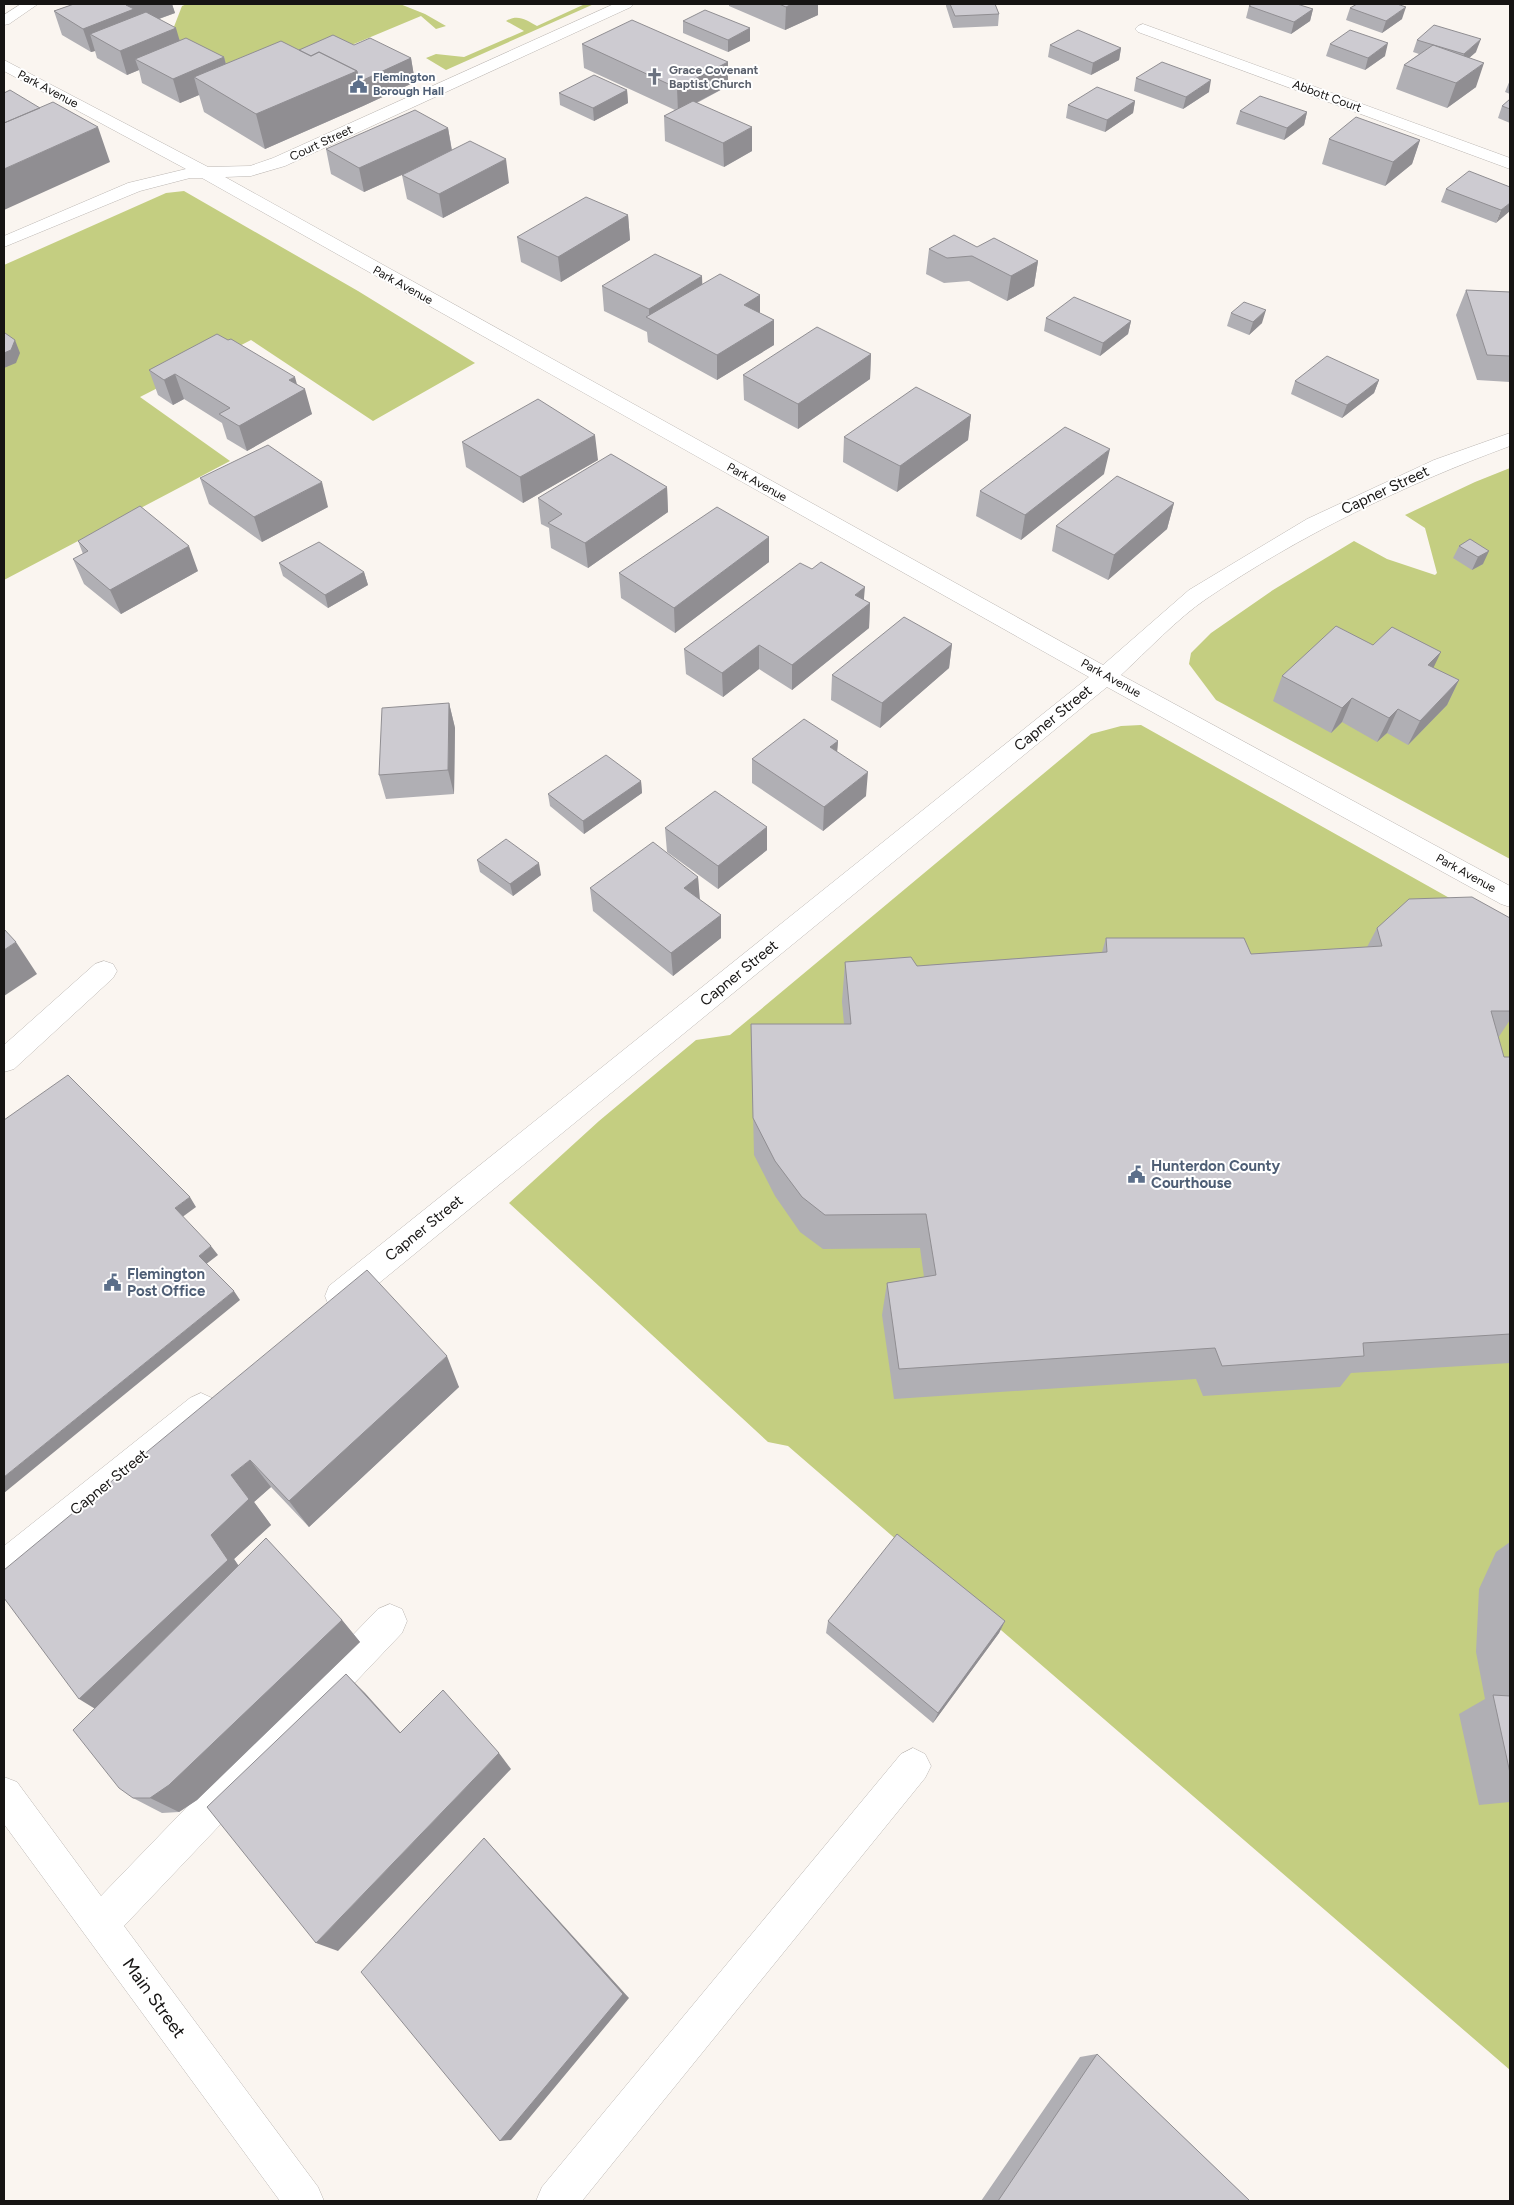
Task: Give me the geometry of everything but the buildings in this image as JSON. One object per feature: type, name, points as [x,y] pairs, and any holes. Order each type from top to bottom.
[{"type":"street","points":[[4,21],[31,4]]},
{"type":"street","name":"Court Street","points":[[4,242],[134,187],[190,173],[251,171],[279,162],[626,4]]},
{"type":"street","name":"Abbott Court","points":[[1143,29],[1510,164]]},
{"type":"street","name":"Park Avenue","points":[[4,65],[206,173],[1105,676],[1510,897]]},
{"type":"street","name":"Capner Street","points":[[321,1311],[1105,676],[1197,595],[1314,524],[1440,464],[1510,439]]},
{"type":"street","points":[[4,1062],[104,971]]},
{"type":"street","name":"Capner Street","points":[[4,1567],[220,1392]]},
{"type":"street","points":[[100,1924],[390,1621]]},
{"type":"street","points":[[556,2201],[913,1766]]},
{"type":"street","name":"Main Street","points":[[4,1795],[302,2199]]},
{"type":"green space","points":[[187,4],[400,4],[425,14],[446,26],[436,29],[421,16],[330,54],[256,90],[170,37],[182,6]]},
{"type":"green space","points":[[585,4],[594,4],[446,70],[426,58],[436,54],[464,57],[524,31],[506,21],[510,19],[522,19],[537,26]]},
{"type":"green space","points":[[184,191],[358,291],[475,363],[373,421],[251,340],[140,397],[230,461],[4,580],[4,265],[166,193]]},
{"type":"green space","points":[[1510,468],[1510,859],[1216,700],[1189,664],[1191,653],[1211,633],[1273,590],[1354,541],[1387,559],[1435,575],[1437,573],[1425,528],[1405,515],[1475,482]]},
{"type":"green space","points":[[1141,725],[1510,932],[1510,2070],[788,1446],[768,1442],[509,1203],[599,1121],[696,1040],[730,1035],[1091,734],[1121,726]]},
{"type":"place","name":"Grace Covenant Baptist Church","points":[[655,77]]},
{"type":"place","name":"Flemington Borough Hall","points":[[359,84]]},
{"type":"place","name":"Hunterdon County Courthouse","points":[[1137,1175]]},
{"type":"place","name":"Flemington Post Office","points":[[113,1283]]}]
